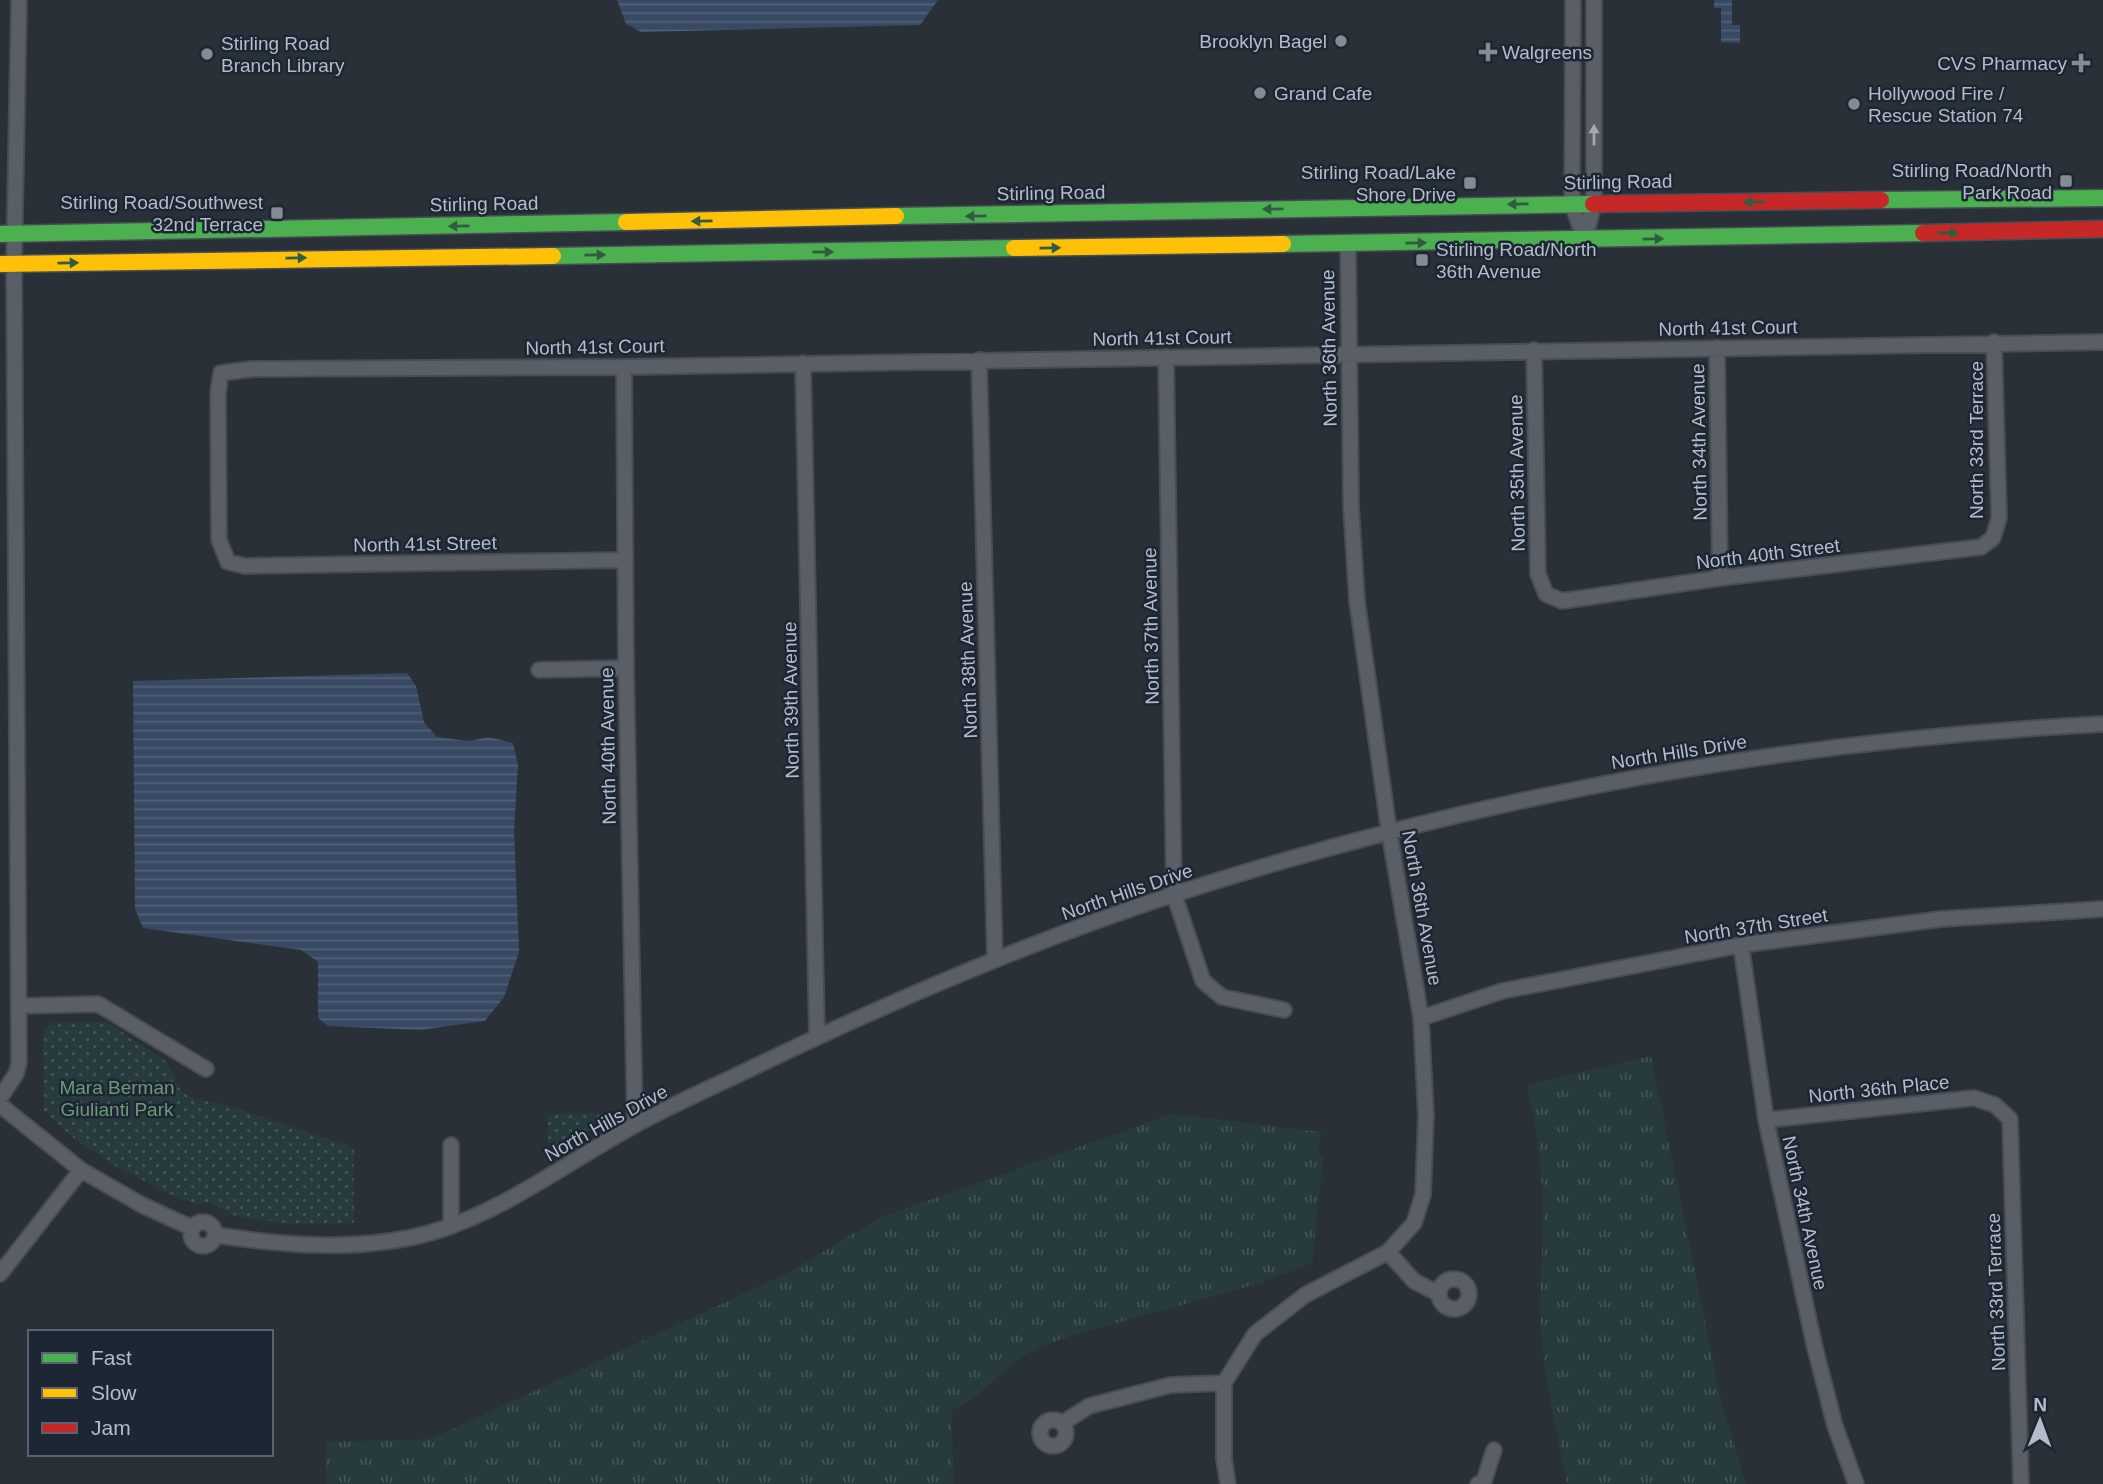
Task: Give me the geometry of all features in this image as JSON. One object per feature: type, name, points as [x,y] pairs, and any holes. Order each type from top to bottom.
[{"type":"main road","name":"Stirling Road","points":[[7,234],[1572,204],[2103,198]]},
{"type":"main road","points":[[1296,244],[1341,216],[1345,208]]},
{"type":"main road","points":[[724,242],[758,220]]},
{"type":"main road","points":[[527,224],[527,256]]},
{"type":"main road","points":[[7,264],[385,256],[527,256],[724,242],[1348,244],[2103,229]]},
{"type":"street","points":[[0,1098],[16,1074],[19,1063],[7,234],[19,0]]},
{"type":"street","points":[[1573,0],[1572,204],[1584,240]]},
{"type":"street","points":[[1584,240],[1594,204],[1594,0]]},
{"type":"street","name":"North 36th Avenue","points":[[1224,1383],[1255,1334],[1305,1295],[1388,1252],[1415,1223],[1423,1195],[1426,1116],[1421,1018],[1389,831],[1357,601],[1351,506],[1348,244]]},
{"type":"street","name":"North 33rd Terrace","points":[[1993,538],[1999,518],[1994,342]]},
{"type":"street","name":"North 41st Court","points":[[228,562],[219,540],[218,393],[221,373],[252,369],[624,367],[2103,342]]},
{"type":"street","name":"North 34th Avenue","points":[[1717,348],[1720,578]]},
{"type":"street","name":"North 35th Avenue","points":[[1534,350],[1538,573],[1546,594]]},
{"type":"street","name":"North 37th Avenue","points":[[1166,357],[1174,894],[1203,981],[1222,997],[1283,1010]]},
{"type":"street","name":"North 38th Avenue","points":[[979,360],[995,958]]},
{"type":"street","name":"North 39th Avenue","points":[[803,363],[817,1037]]},
{"type":"street","name":"North 40th Avenue","points":[[624,367],[626,668],[635,1125]]},
{"type":"street","name":"North 40th Street","points":[[1546,594],[1562,601],[1720,578],[1981,547],[1993,538]]},
{"type":"street","name":"North 41st Street","points":[[228,562],[245,566],[625,560]]},
{"type":"street","points":[[539,670],[626,668]]},
{"type":"street","name":"North Hills Drive","points":[[81,1170],[142,1205],[192,1228],[198,1223],[206,1222],[213,1227],[216,1235],[302,1245],[395,1241],[451,1226],[505,1201],[635,1125],[817,1037],[995,958],[1174,894],[1389,831],[1646,775],[1818,748],[2016,728],[2103,724]]},
{"type":"street","name":"North 37th Street","points":[[1421,1018],[1502,991],[1741,945],[1941,919],[2103,909]]},
{"type":"street","name":"North 34th Avenue","points":[[1741,945],[1766,1120],[1814,1344],[1835,1426],[1856,1484]]},
{"type":"street","points":[[19,1006],[98,1004],[206,1069]]},
{"type":"street","name":"North 36th Place","points":[[1766,1120],[1975,1098],[1995,1105]]},
{"type":"street","points":[[0,1105],[81,1170],[0,1274]]},
{"type":"street","name":"North 33rd Terrace","points":[[1995,1105],[2010,1119],[2021,1484]]},
{"type":"street","points":[[451,1145],[451,1226]]},
{"type":"street","points":[[1388,1252],[1414,1281],[1439,1294]]},
{"type":"street","points":[[1063,1423],[1089,1406],[1171,1385],[1224,1383],[1224,1459],[1228,1484]]},
{"type":"street","points":[[1478,1484],[1484,1481],[1494,1450]]},
{"type":"green space","name":"Mara Berman Giulianti Park","points":[[107,1022],[167,1062],[182,1093],[354,1148],[354,1223],[295,1224],[232,1215],[209,1202],[197,1204],[180,1199],[115,1166],[77,1141],[44,1111],[43,1031],[51,1023]]},
{"type":"green space","points":[[1651,1056],[1720,1396],[1746,1484],[1567,1484],[1543,1352],[1542,1188],[1537,1136],[1527,1085]]},
{"type":"green space","points":[[548,1114],[617,1115],[548,1155]]},
{"type":"green space","points":[[1172,1114],[1322,1132],[1317,1149],[1323,1159],[1312,1263],[1257,1284],[1063,1338],[1024,1355],[971,1400],[951,1411],[954,1484],[326,1484],[326,1442],[431,1439],[788,1273],[879,1218]]},
{"type":"water","points":[[617,0],[938,0],[920,25],[641,32],[626,24]]},
{"type":"water","points":[[1714,0],[1732,0],[1732,25],[1740,25],[1740,43],[1721,42],[1721,8],[1714,8]]},
{"type":"water","points":[[407,673],[416,686],[424,722],[437,737],[469,741],[489,737],[513,743],[518,765],[514,830],[519,952],[504,997],[485,1021],[420,1030],[328,1026],[318,1018],[318,962],[301,950],[143,928],[135,909],[133,681]]},
{"type":"traffic: fast","points":[[1881,200],[2103,198]]},
{"type":"traffic: fast","points":[[896,216],[1593,204]]},
{"type":"traffic: fast","points":[[0,234],[626,222]]},
{"type":"traffic: fast","points":[[1283,244],[1923,233]]},
{"type":"traffic: fast","points":[[553,256],[1014,248]]},
{"type":"traffic: slow","points":[[626,222],[896,216]]},
{"type":"traffic: slow","points":[[1014,248],[1283,244]]},
{"type":"traffic: slow","points":[[0,264],[553,256]]},
{"type":"traffic: jam","points":[[1593,204],[1881,200]]},
{"type":"traffic: jam","points":[[1923,233],[2103,229]]},
{"type":"place","name":"Brooklyn Bagel","points":[[1341,41]]},
{"type":"place","name":"Walgreens","points":[[1488,52]]},
{"type":"place","name":"Stirling Road Branch Library","points":[[207,54]]},
{"type":"place","name":"CVS Pharmacy","points":[[2081,63]]},
{"type":"place","name":"Grand Cafe","points":[[1260,93]]},
{"type":"place","name":"Hollywood Fire / Rescue Station 74","points":[[1854,104]]},
{"type":"place","name":"Stirling Road/North Park Road","points":[[2066,181]]},
{"type":"place","name":"Stirling Road/Lake Shore Drive","points":[[1470,183]]},
{"type":"place","name":"Stirling Road/Southwest 32nd Terrace","points":[[277,213]]},
{"type":"place","name":"Stirling Road/North 36th Avenue","points":[[1422,260]]}]
